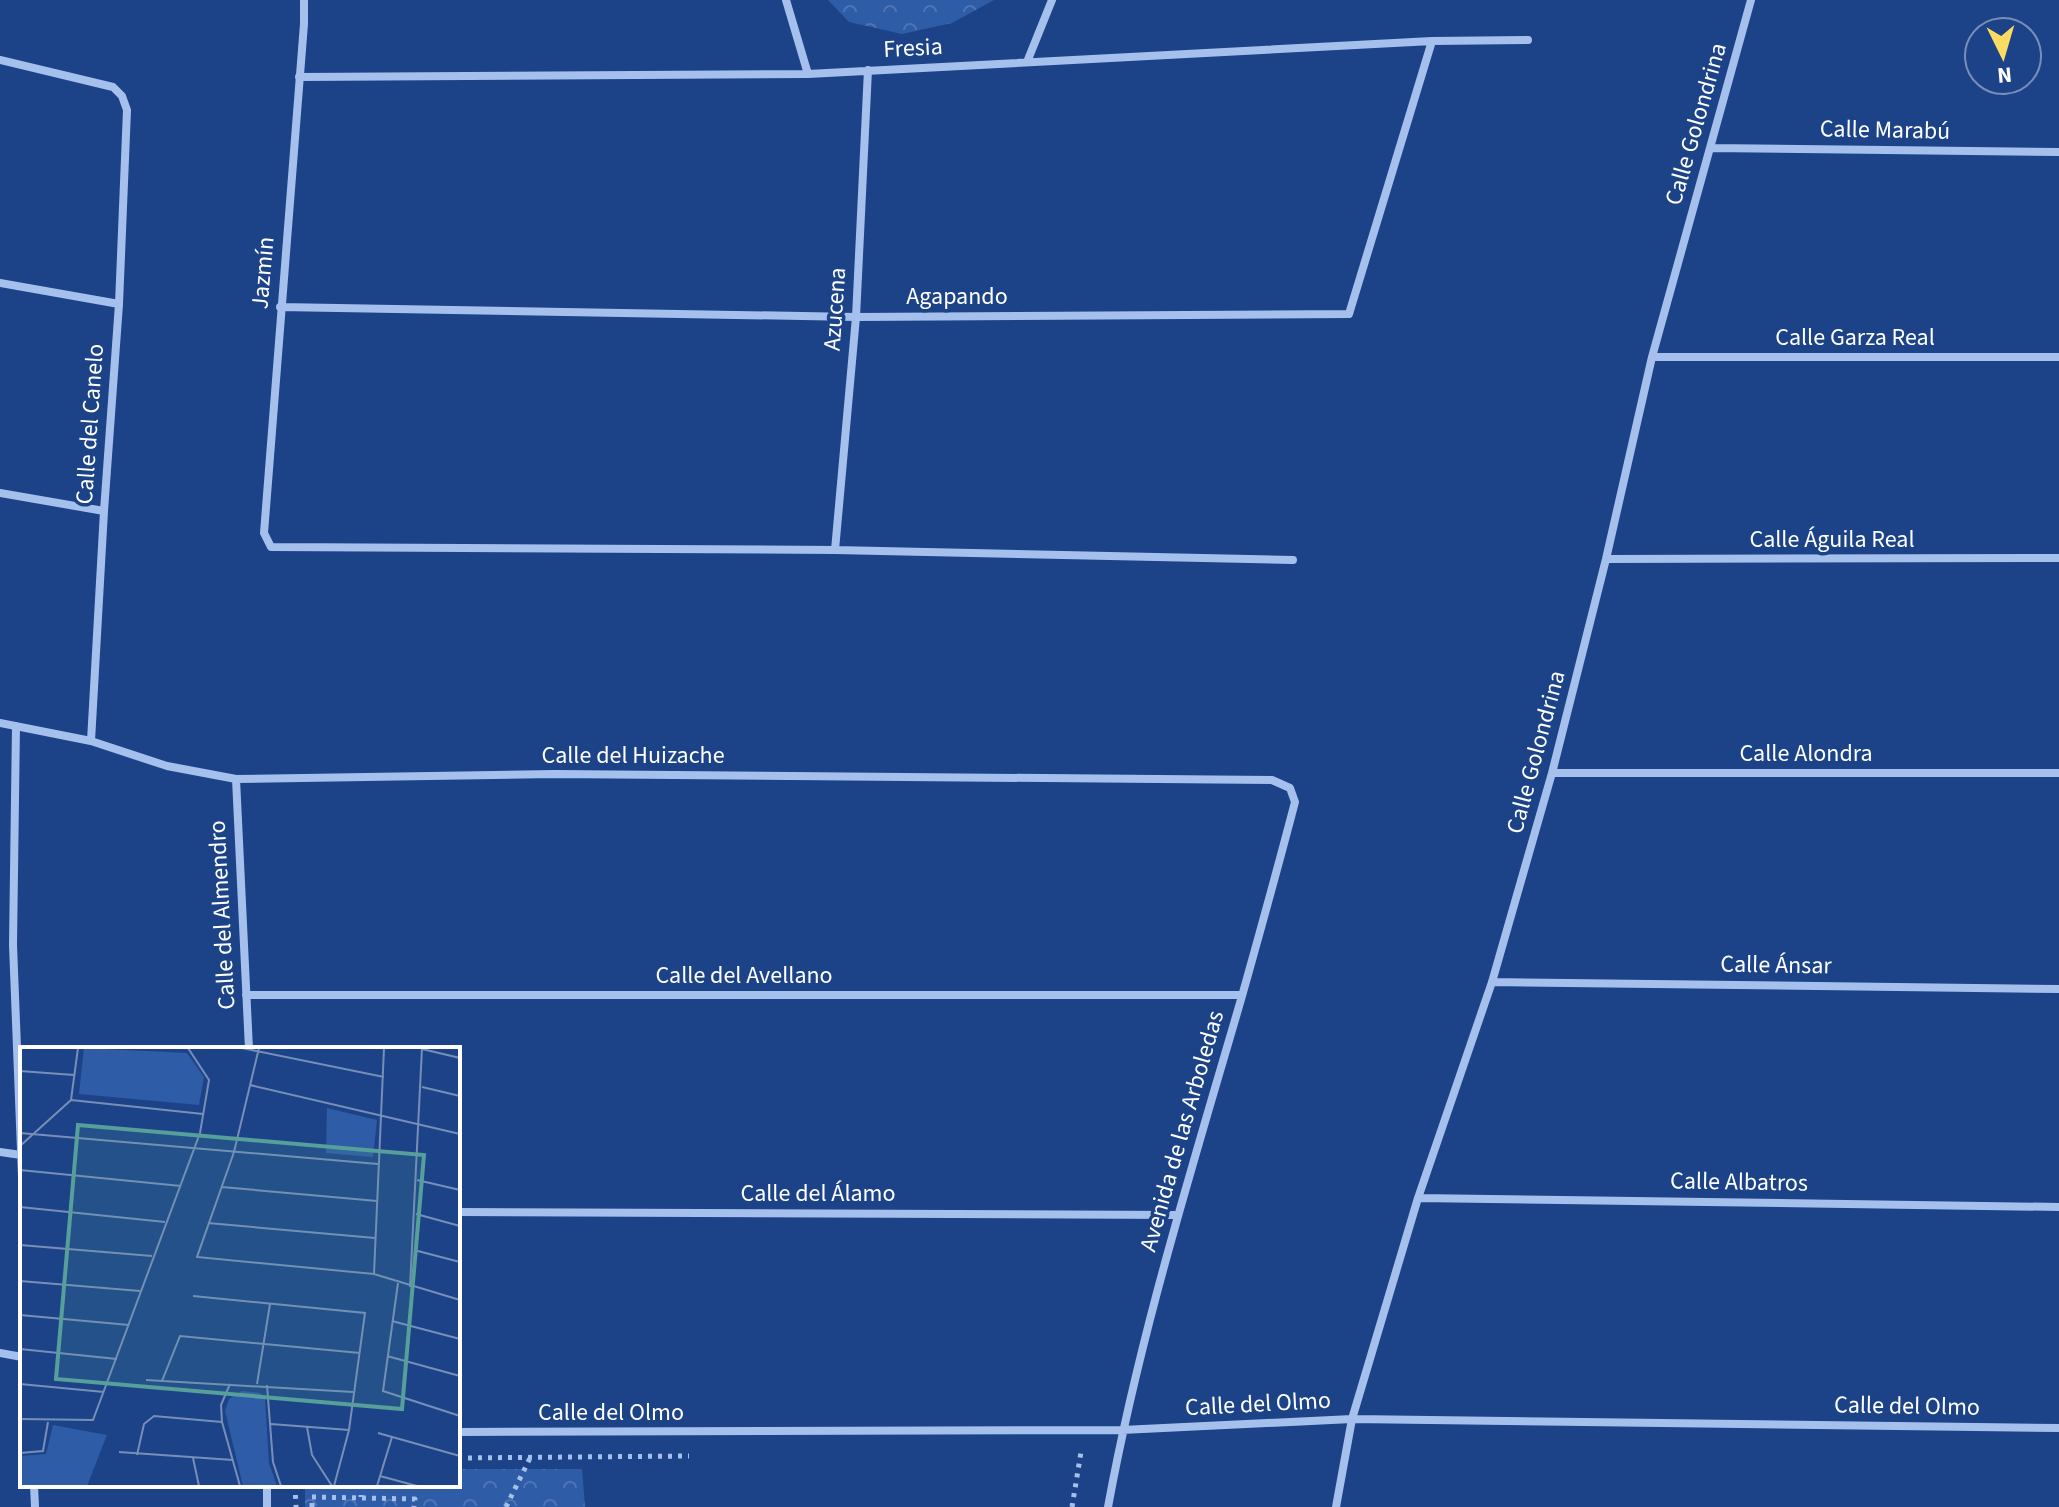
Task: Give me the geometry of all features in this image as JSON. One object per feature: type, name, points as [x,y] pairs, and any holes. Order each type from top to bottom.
[{"type":"street","name":"Jazmín","points":[[304,0],[264,533],[271,547],[835,550]]},
{"type":"street","points":[[786,0],[808,74]]},
{"type":"street","points":[[1027,62],[1052,0]]},
{"type":"street","name":"Calle Golondrina","points":[[1336,1507],[1352,1419],[1418,1198],[1492,982],[1552,773],[1606,559],[1652,357],[1751,0]]},
{"type":"street","name":"Fresia","points":[[299,77],[808,74],[1432,41],[1528,40]]},
{"type":"street","name":"Agapando","points":[[280,307],[856,317],[1349,314],[1432,41]]},
{"type":"street","name":"Calle del Canelo","points":[[0,60],[113,87],[122,96],[127,110],[119,304],[91,741]]},
{"type":"street","name":"Azucena","points":[[835,550],[856,317],[868,70]]},
{"type":"street","name":"Calle Marabú","points":[[1710,148],[2059,152]]},
{"type":"street","points":[[0,283],[119,304]]},
{"type":"street","name":"Calle Garza Real","points":[[1652,357],[2059,357]]},
{"type":"street","points":[[0,493],[104,511]]},
{"type":"street","points":[[835,550],[1293,560]]},
{"type":"street","name":"Calle Águila Real","points":[[1606,559],[2059,558]]},
{"type":"street","name":"Calle del Huizache","points":[[0,723],[91,741],[167,766],[236,779],[570,774],[1272,780]]},
{"type":"street","points":[[16,726],[13,945],[20,1129]]},
{"type":"street","name":"Calle Alondra","points":[[1552,773],[2059,773]]},
{"type":"street","name":"Calle del Almendro","points":[[236,779],[249,1047]]},
{"type":"street","name":"Avenida de las Arboledas","points":[[1108,1507],[1122,1430],[1177,1215],[1295,802],[1290,788],[1272,780]]},
{"type":"street","points":[[0,943],[13,945]]},
{"type":"street","name":"Calle Ánsar","points":[[1492,982],[2059,989]]},
{"type":"street","name":"Calle del Avellano","points":[[246,995],[1242,995]]},
{"type":"street","points":[[0,1152],[20,1155]]},
{"type":"street","name":"Calle Albatros","points":[[1418,1198],[2059,1207]]},
{"type":"street","name":"Calle del Álamo","points":[[460,1212],[1177,1215]]},
{"type":"street","points":[[0,1353],[20,1357]]},
{"type":"street","name":"Calle del Olmo","points":[[460,1432],[1122,1430],[1352,1419],[2059,1428]]},
{"type":"street","points":[[34,1487],[35,1507]]},
{"type":"path","points":[[1065,1452],[1081,1452],[1072,1507]]},
{"type":"path","points":[[460,1458],[703,1456]]},
{"type":"path","points":[[506,1507],[530,1458]]},
{"type":"path","points":[[295,1487],[296,1507]]},
{"type":"path","points":[[361,1487],[361,1497]]},
{"type":"path","points":[[312,1507],[312,1497],[415,1499],[414,1507]]},
{"type":"green space","points":[[828,0],[994,0],[952,23],[902,34],[849,22]]},
{"type":"green space","points":[[460,1469],[582,1469],[585,1507],[305,1507],[305,1487],[460,1487]]}]
